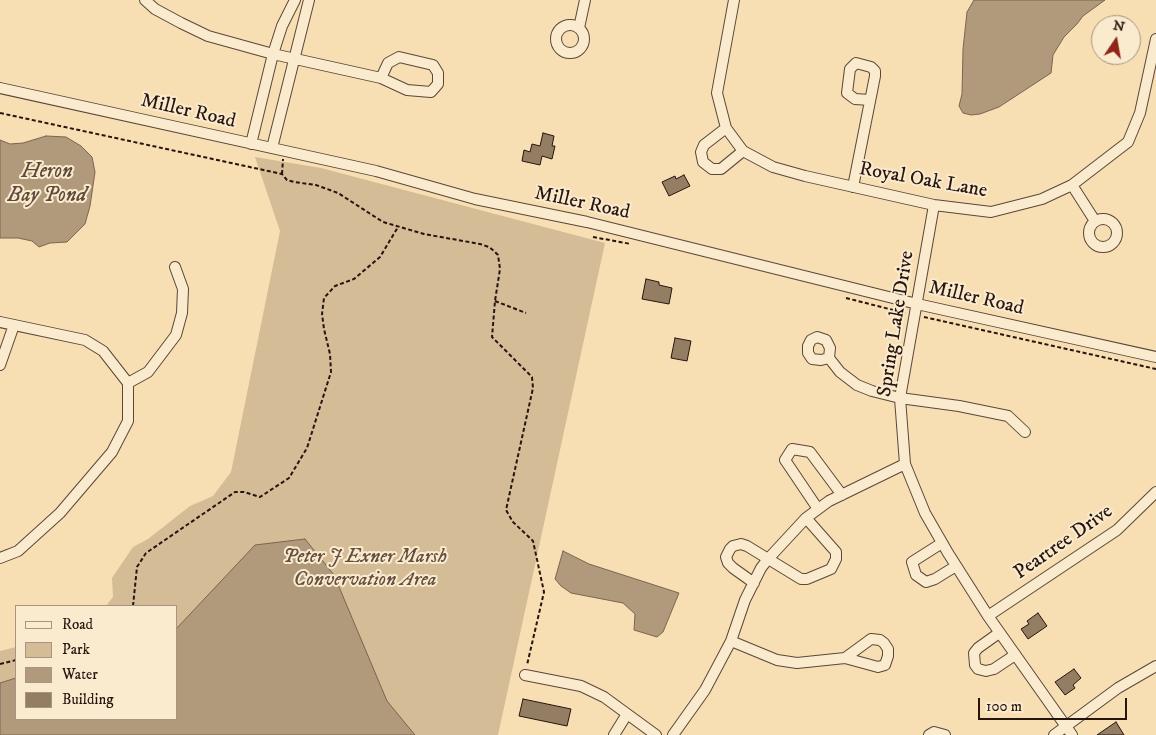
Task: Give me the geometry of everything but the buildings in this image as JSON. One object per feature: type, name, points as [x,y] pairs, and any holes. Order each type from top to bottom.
[{"type":"street","points":[[145,0],[155,9],[208,36],[293,59],[381,78],[407,90],[431,92],[438,84],[438,73],[433,65],[400,57],[388,63],[381,78]]},
{"type":"street","points":[[251,144],[273,54],[282,26],[295,0]]},
{"type":"street","points":[[272,148],[309,0]]},
{"type":"street","points":[[579,28],[585,0]]},
{"type":"street","name":"Royal Oak Lane","points":[[734,0],[717,93],[726,128],[743,151],[773,168],[934,205],[991,212],[1042,199],[1072,185],[1128,142],[1140,113],[1156,39]]},
{"type":"street","name":"Miller Road","points":[[0,88],[376,171],[475,199],[586,222],[917,304],[1156,357]]},
{"type":"street","points":[[853,187],[870,100]]},
{"type":"street","points":[[726,128],[704,145],[701,152],[703,162],[712,169],[721,169],[743,151]]},
{"type":"street","points":[[1072,185],[1095,221]]},
{"type":"street","name":"Spring Lake Drive","points":[[934,205],[900,398],[905,464],[925,513],[956,566],[988,616],[1072,735]]},
{"type":"street","points":[[128,383],[148,372],[176,335],[182,312],[183,288],[175,267]]},
{"type":"street","points":[[0,322],[85,340],[103,351],[128,383],[128,421],[112,452],[60,513],[18,551],[0,558]]},
{"type":"street","points":[[0,365],[14,325]]},
{"type":"street","points":[[829,358],[840,372],[857,385],[872,391],[900,398],[959,406],[1008,416],[1025,432]]},
{"type":"street","points":[[818,510],[785,460],[792,449],[810,452],[842,495]]},
{"type":"street","points":[[673,735],[705,690],[731,641],[745,600],[768,559],[806,518],[829,501],[905,464]]},
{"type":"street","name":"Peartree Drive","points":[[988,616],[1116,530],[1156,492]]},
{"type":"street","points":[[754,582],[728,563],[726,557],[734,546],[740,544],[747,546],[801,579],[807,579],[831,569],[836,559],[836,552],[806,518]]},
{"type":"street","points":[[942,542],[912,562],[916,575],[926,582],[935,579],[956,566]]},
{"type":"street","points":[[1000,633],[978,648],[974,653],[975,665],[978,669],[986,671],[994,669],[1015,655]]},
{"type":"street","points":[[731,641],[778,660],[797,663],[845,658]]},
{"type":"street","points":[[1054,735],[1118,688],[1156,666]]},
{"type":"street","points":[[525,675],[581,686],[604,697],[656,735]]},
{"type":"street","points":[[614,735],[628,714]]},
{"type":"street","points":[[929,735],[934,732],[945,735]]},
{"type":"path","points":[[0,113],[282,174],[287,180],[328,189],[383,222],[424,234],[489,247],[498,256],[500,262],[492,337],[532,376],[533,382],[506,510],[512,522],[533,541],[544,592],[525,675]]},
{"type":"path","points":[[282,174],[284,151]]},
{"type":"path","points":[[132,605],[137,567],[146,553],[235,492],[244,492],[260,497],[289,478],[307,448],[331,372],[330,354],[322,314],[324,298],[336,286],[354,279],[380,257],[398,226]]},
{"type":"path","points":[[495,301],[526,313]]},
{"type":"path","points":[[0,664],[15,660]]},
{"type":"green space","name":"Peter J Exner Marsh Convervation Area","points":[[255,157],[321,168],[605,243],[498,735],[0,735],[0,651],[15,647],[15,720],[178,720],[178,605],[107,605],[113,597],[112,578],[133,547],[148,539],[190,506],[213,496],[231,472],[280,231]]},
{"type":"water","points":[[974,0],[1105,0],[1083,16],[1064,37],[1053,55],[1051,73],[999,107],[980,114],[971,115],[963,113],[959,106],[962,94],[963,49],[967,12]]},
{"type":"water","name":"Heron Bay Pond","points":[[46,136],[66,137],[81,146],[92,157],[95,172],[90,206],[85,224],[67,242],[50,243],[39,247],[32,241],[18,238],[0,238],[0,140],[10,144],[23,143]]},
{"type":"water","points":[[305,539],[334,575],[387,701],[415,735],[0,735],[0,683],[15,678],[15,720],[178,720],[178,627],[255,545]]},
{"type":"water","points":[[563,551],[589,564],[679,593],[663,632],[657,637],[634,630],[635,614],[623,603],[571,593],[561,586],[555,579]]}]
